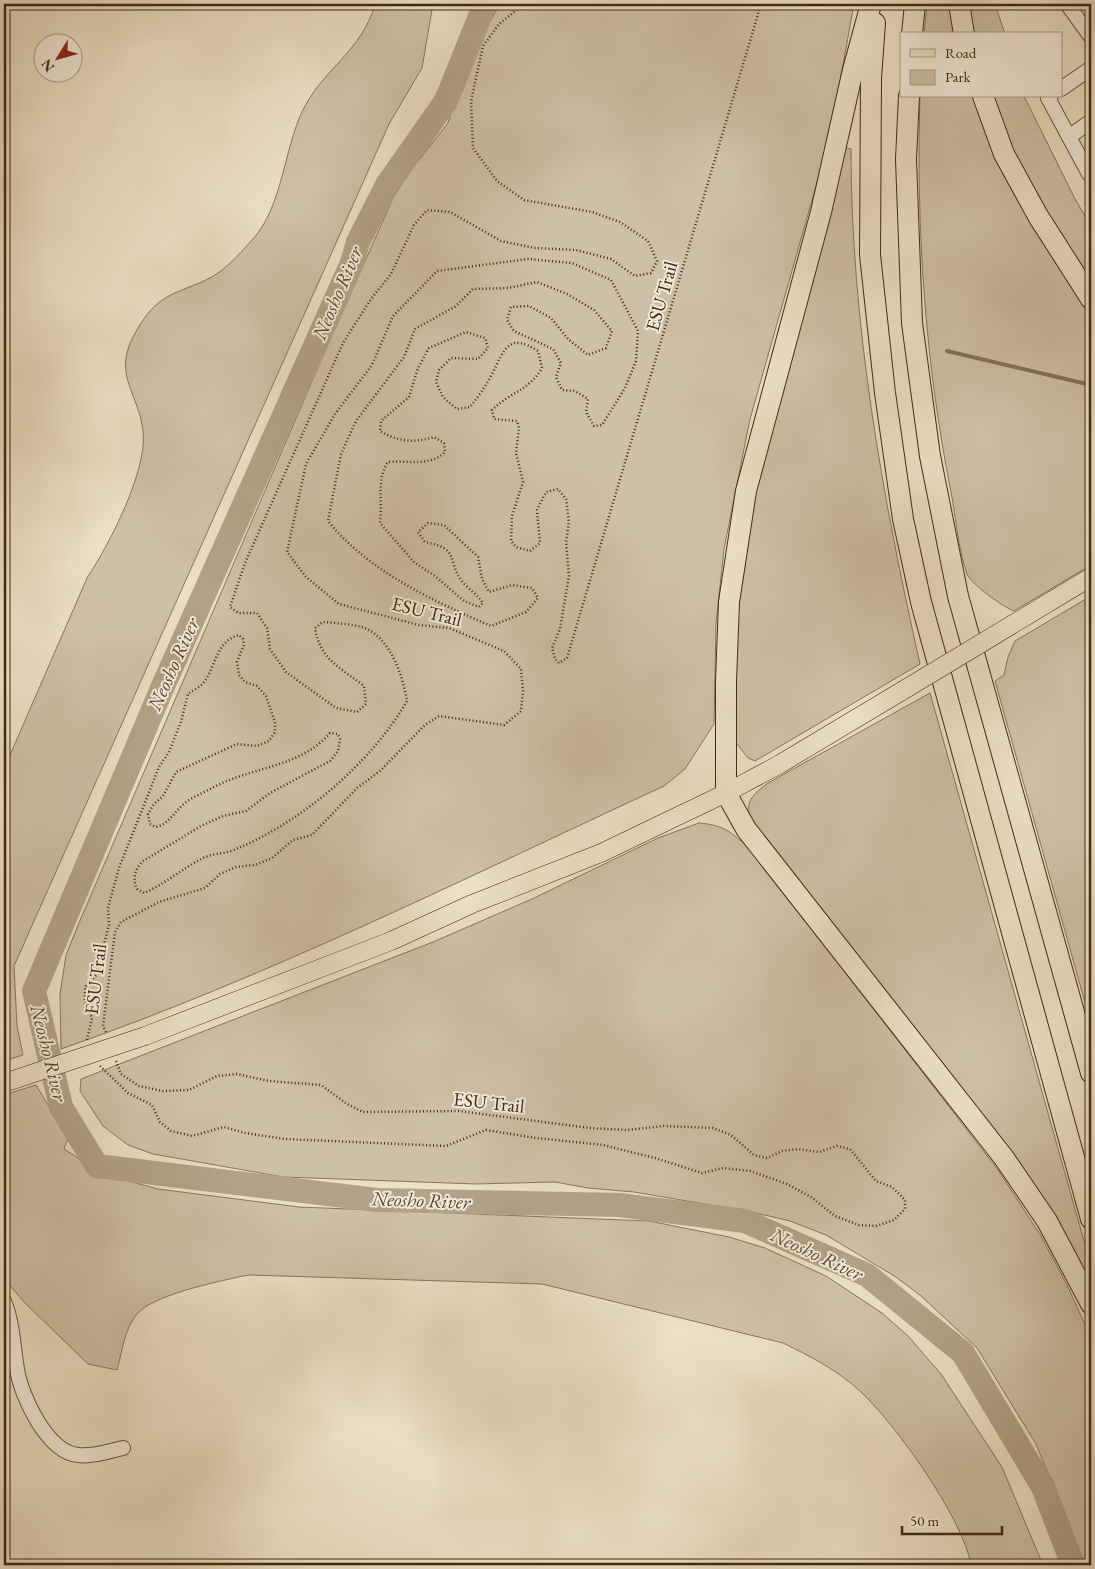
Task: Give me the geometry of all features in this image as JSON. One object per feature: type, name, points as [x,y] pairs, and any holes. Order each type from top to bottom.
[{"type":"highway","points":[[871,4],[853,70],[821,212],[746,491],[729,602],[726,681],[726,792],[746,829],[1004,1158],[1047,1221],[1091,1304]]},
{"type":"highway","points":[[877,4],[871,78],[870,255],[885,394],[903,519],[920,602],[1091,1220]]},
{"type":"highway","points":[[912,32],[915,4]]},
{"type":"highway","points":[[958,4],[964,32]]},
{"type":"highway","points":[[909,98],[906,158],[912,323],[930,456],[958,596],[1091,1073]]},
{"type":"highway","points":[[984,98],[1004,154],[1038,216],[1091,299]]},
{"type":"main road","points":[[4,1083],[145,1036],[391,941],[472,904],[601,853],[780,764],[1091,577]]},
{"type":"street","points":[[1067,4],[1091,37]]},
{"type":"street","points":[[1062,88],[1091,68]]},
{"type":"street","points":[[1048,98],[1089,174],[1091,172]]},
{"type":"street","points":[[1069,137],[1091,121]]},
{"type":"street","points":[[4,1302],[10,1316],[17,1371],[23,1393],[32,1411],[59,1448],[77,1455],[96,1455],[123,1448]]},
{"type":"path","name":"ESU Trail","points":[[86,1044],[92,1018],[85,1002],[85,987],[96,975],[110,925],[108,908],[119,868],[158,767],[172,745],[188,694],[204,682],[224,644],[238,635],[244,639],[244,645],[237,662],[239,676],[245,682],[257,686],[266,696],[275,722],[275,732],[269,741],[258,746],[237,744],[176,772],[163,796],[154,804],[148,814],[150,824],[156,828],[165,825],[186,802],[220,783],[300,756],[320,745],[330,734],[338,734],[340,739],[338,751],[330,761],[270,793],[246,812],[222,816],[201,826],[143,861],[136,868],[134,882],[137,889],[144,892],[206,857],[235,850],[262,836],[311,805],[378,743],[406,701],[404,679],[389,652],[379,637],[363,628],[323,622],[315,628],[317,643],[330,662],[364,686],[366,704],[356,712],[336,708],[286,672],[270,649],[266,628],[257,613],[238,613],[230,607],[245,563],[343,343],[371,299],[391,274],[414,225],[427,210],[450,212],[501,241],[535,248],[576,250],[611,259],[635,276],[651,272],[657,261],[648,241],[620,222],[592,212],[524,200],[496,181],[474,148],[471,101],[483,46],[499,24],[524,4]]},
{"type":"path","name":"ESU Trail","points":[[106,1034],[103,1026],[115,932],[121,922],[160,902],[205,888],[220,874],[236,868],[255,866],[272,858],[293,840],[312,835],[357,788],[393,758],[425,724],[439,716],[504,725],[521,711],[523,691],[521,669],[504,651],[449,628],[419,625],[340,604],[306,577],[288,552],[306,464],[335,414],[372,365],[393,316],[437,271],[528,259],[572,263],[611,280],[638,331],[636,361],[625,388],[602,425],[594,426],[586,412],[588,399],[575,391],[562,390],[556,377],[561,363],[553,349],[514,331],[507,320],[510,307],[529,306],[551,318],[568,339],[588,356],[606,348],[612,330],[594,310],[567,294],[538,282],[508,288],[474,288],[456,306],[415,329],[404,357],[356,421],[341,454],[328,521],[344,541],[377,565],[456,610],[491,626],[526,612],[538,598],[532,588],[512,585],[489,592],[482,579],[478,557],[444,525],[428,523],[418,532],[425,542],[439,544],[453,556],[456,573],[466,586],[478,594],[483,603],[479,607],[464,601],[435,576],[414,562],[380,523],[382,509],[380,482],[382,470],[388,462],[438,460],[445,452],[444,443],[434,437],[422,440],[393,439],[380,430],[381,421],[409,397],[418,368],[429,348],[466,332],[485,338],[488,348],[478,359],[451,358],[439,370],[436,382],[443,396],[456,409],[470,407],[479,396],[504,348],[511,343],[524,342],[538,351],[542,368],[535,380],[525,388],[501,400],[492,410],[494,418],[517,420],[519,428],[516,453],[523,482],[512,516],[511,541],[516,547],[530,551],[540,544],[537,510],[546,492],[558,489],[566,499],[569,522],[566,542],[569,576],[560,629],[552,648],[555,659],[559,663],[566,658],[762,4]]},
{"type":"path","name":"ESU Trail","points":[[96,1063],[110,1073],[128,1093],[152,1105],[160,1122],[171,1131],[192,1136],[224,1127],[245,1133],[285,1138],[446,1146],[486,1130],[536,1138],[603,1145],[655,1158],[702,1173],[723,1168],[750,1171],[787,1184],[811,1197],[835,1216],[858,1225],[876,1226],[894,1220],[905,1209],[905,1200],[892,1187],[876,1181],[850,1148],[837,1146],[819,1152],[798,1150],[782,1152],[767,1158],[754,1155],[731,1135],[713,1128],[664,1126],[626,1130],[590,1128],[459,1111],[363,1112],[347,1104],[321,1085],[269,1080],[237,1074],[217,1076],[189,1090],[163,1091],[139,1086],[121,1074],[115,1058]]},
{"type":"green space","points":[[375,4],[433,4],[422,68],[389,124],[14,966],[17,1026],[23,1055],[4,1061],[4,769],[87,578],[106,547],[125,507],[139,466],[143,447],[143,431],[141,418],[126,374],[128,351],[139,326],[156,305],[173,294],[218,273],[241,252],[263,226],[277,195],[291,143],[302,112],[310,97],[361,35],[369,21]]},
{"type":"green space","points":[[500,4],[854,4],[837,98],[820,172],[750,419],[724,549],[716,623],[714,724],[685,769],[664,786],[366,925],[215,990],[61,1049],[60,994],[66,955],[79,923],[322,358],[394,196],[412,169],[448,123],[455,99],[483,34]]},
{"type":"green space","points":[[927,4],[952,4],[957,32],[924,32]]},
{"type":"green space","points":[[967,4],[995,4],[1004,32],[973,32]]},
{"type":"green space","points":[[920,98],[976,98],[1026,209],[1091,311],[1091,565],[1014,611],[988,595],[974,583],[967,574],[959,543],[935,394],[924,295],[919,195]]},
{"type":"green space","points":[[992,98],[1025,98],[1075,199],[1091,226],[1091,284],[1035,193],[1001,122]]},
{"type":"green space","points":[[843,147],[851,149],[856,279],[871,408],[893,537],[920,664],[755,761],[748,758],[734,740],[733,650],[750,507]]},
{"type":"green space","points":[[1091,596],[1091,1024],[995,681],[1004,675],[1008,657],[1015,641]]},
{"type":"green space","points":[[930,693],[1091,1266],[1091,1290],[753,828],[750,820],[750,802],[756,793],[768,783]]},
{"type":"green space","points":[[699,823],[727,830],[749,848],[998,1170],[1041,1236],[1067,1285],[1091,1338],[1091,1565],[1085,1565],[1036,1444],[977,1348],[921,1296],[896,1277],[826,1235],[790,1221],[752,1212],[634,1192],[588,1188],[555,1182],[476,1184],[283,1177],[153,1154],[128,1145],[103,1126],[80,1091],[81,1079],[433,942],[532,899],[658,838]]},
{"type":"green space","points":[[36,1085],[68,1138],[64,1149],[89,1165],[125,1180],[158,1189],[299,1207],[649,1221],[729,1237],[765,1248],[826,1276],[882,1313],[908,1336],[941,1374],[1002,1467],[1043,1565],[971,1565],[965,1545],[942,1498],[892,1426],[861,1392],[843,1377],[814,1359],[783,1343],[542,1284],[248,1275],[188,1289],[145,1307],[132,1321],[124,1342],[117,1370],[88,1364],[25,1303],[4,1279],[4,1095]]},
{"type":"waterway","name":"Neosho River","points":[[485,4],[446,101],[387,185],[358,242],[352,263],[163,686],[34,991],[61,1107],[97,1166],[377,1200],[620,1205],[745,1221],[867,1275],[963,1353],[1043,1487],[1073,1565]]},
{"type":"waterway","points":[[947,351],[1091,385]]}]
